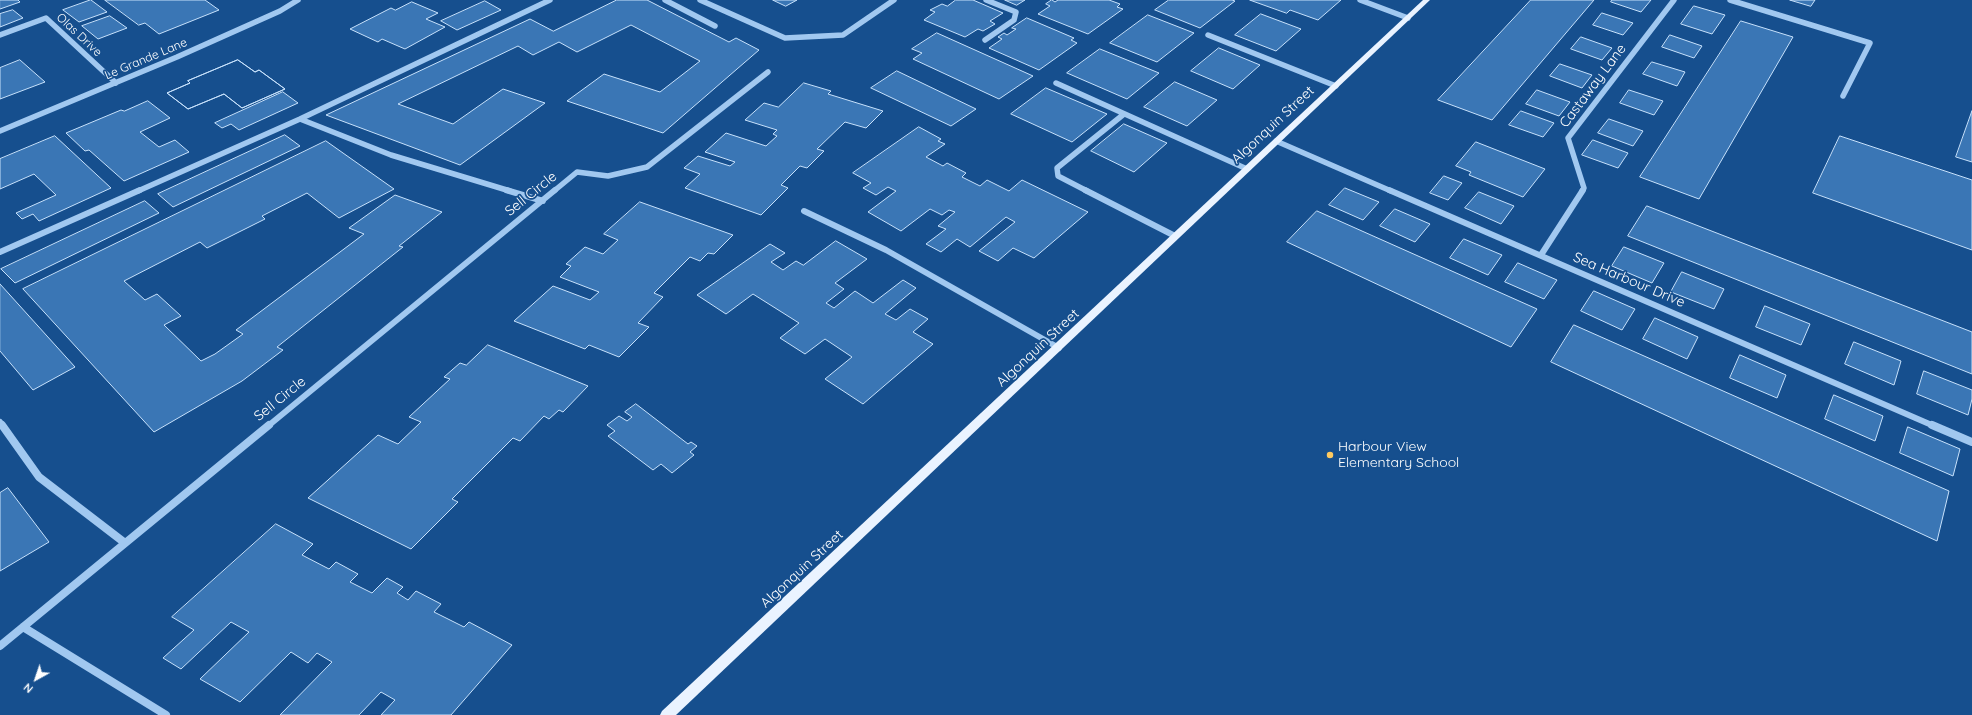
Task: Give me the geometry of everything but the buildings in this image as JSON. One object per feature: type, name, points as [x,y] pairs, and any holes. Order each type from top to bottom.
[{"type":"main road","name":"Algonquin Street","points":[[667,715],[1059,348],[1175,236],[1427,0]]},
{"type":"street","name":"Le Grande Lane","points":[[0,131],[116,83],[280,11],[298,0]]},
{"type":"street","points":[[0,252],[300,119],[550,0]]},
{"type":"street","points":[[665,0],[715,26]]},
{"type":"street","points":[[700,0],[785,38],[843,35],[894,0]]},
{"type":"street","points":[[985,40],[1014,20],[1016,12],[986,0]]},
{"type":"street","points":[[1360,0],[1408,18]]},
{"type":"street","name":"Castaway Lane","points":[[1541,255],[1584,188],[1568,138],[1674,0]]},
{"type":"street","points":[[1730,0],[1870,43],[1843,96]]},
{"type":"street","name":"Olas Drive","points":[[0,35],[46,18],[116,83]]},
{"type":"street","points":[[1208,35],[1336,86]]},
{"type":"street","name":"Sell Circle","points":[[0,646],[577,172],[608,176],[647,167],[768,72]]},
{"type":"street","points":[[1056,84],[1247,169]]},
{"type":"street","points":[[1124,114],[1057,168],[1058,176],[1175,236]]},
{"type":"street","points":[[300,119],[391,155],[543,200]]},
{"type":"street","name":"Sea Harbour Drive","points":[[1276,141],[1972,442]]},
{"type":"street","points":[[804,210],[886,250],[1059,348]]},
{"type":"street","points":[[0,422],[39,477],[125,543]]},
{"type":"street","points":[[23,627],[166,715]]},
{"type":"place","name":"Harbour View Elementary School","points":[[1330,455]]}]
